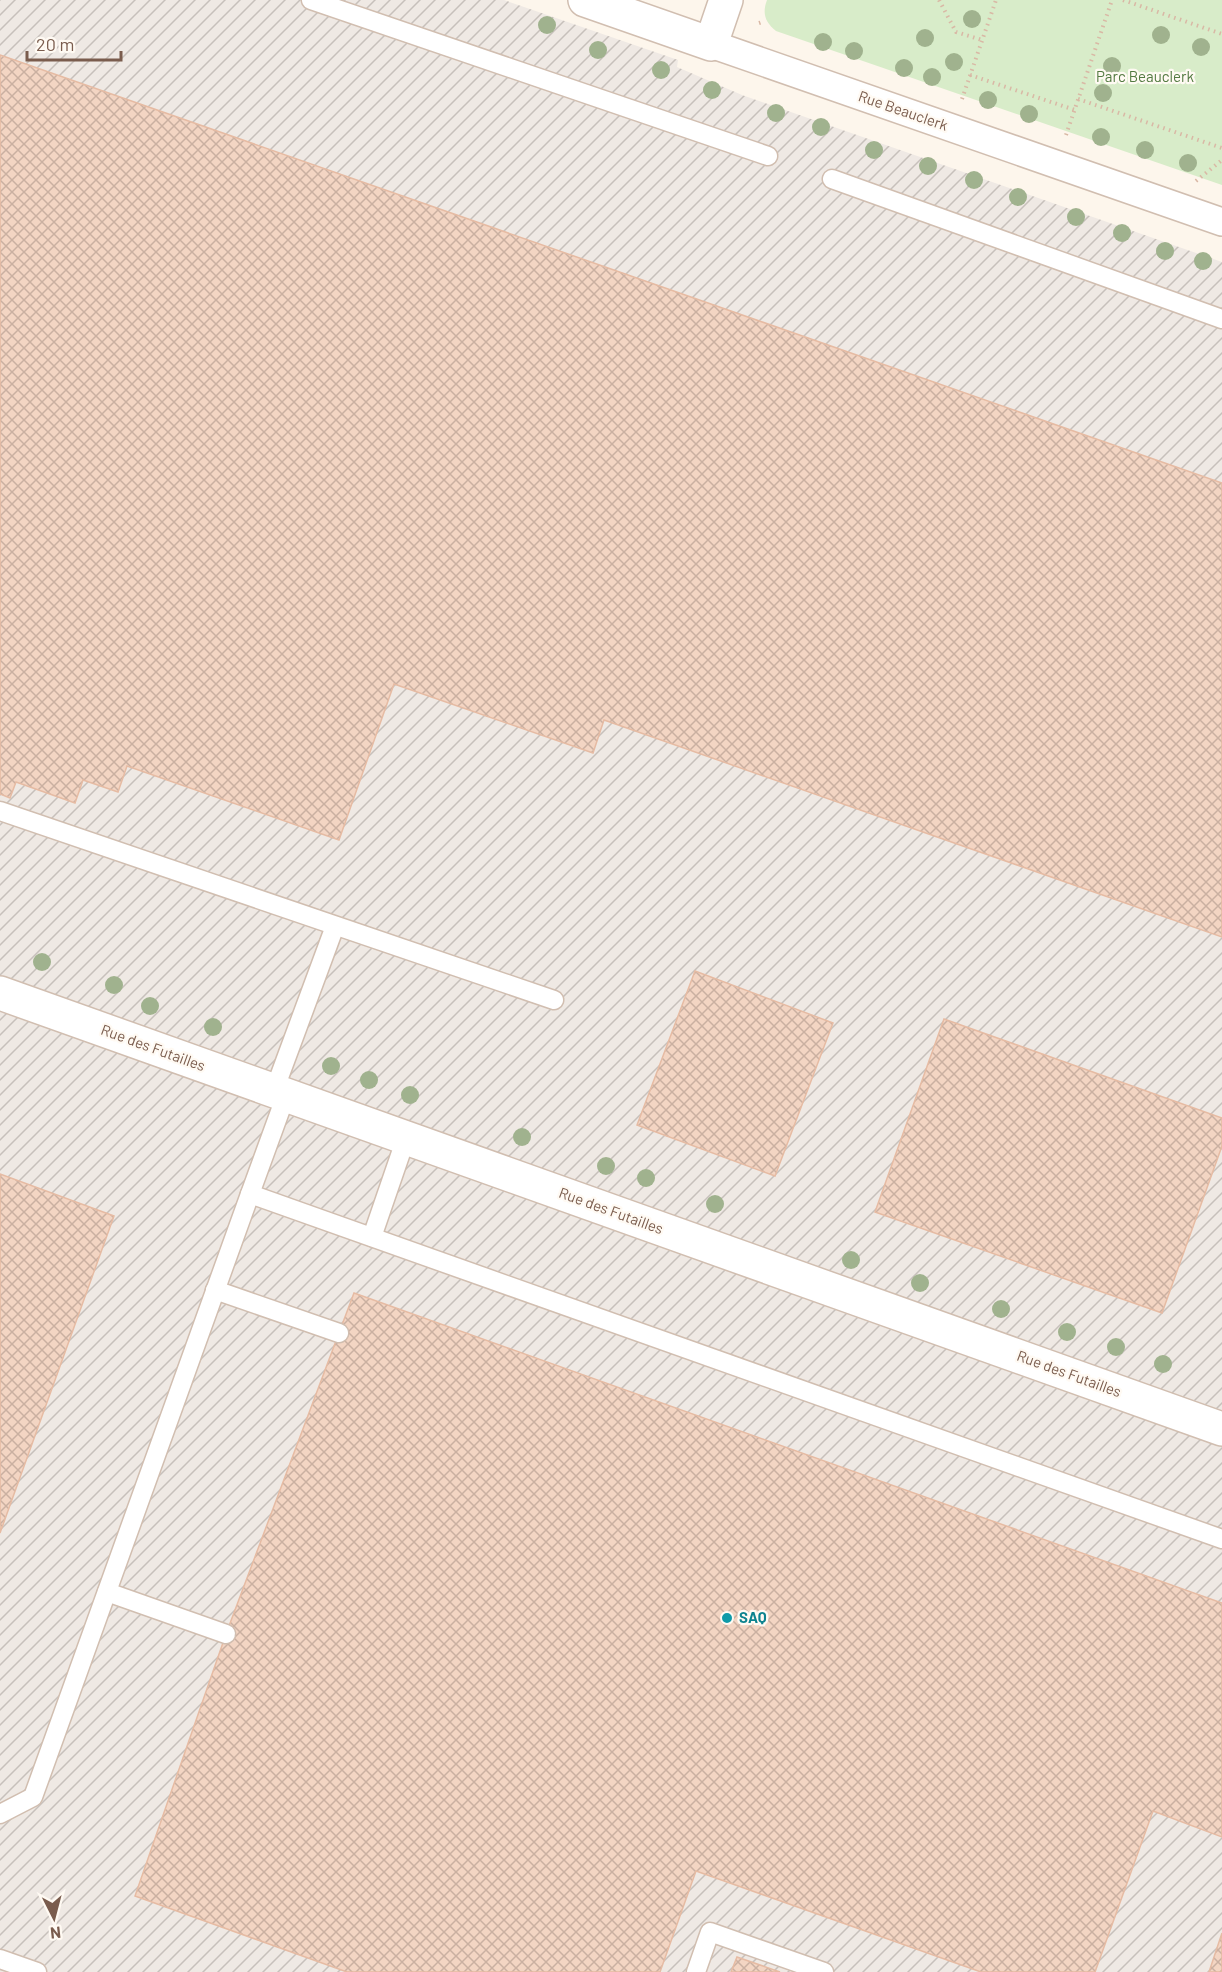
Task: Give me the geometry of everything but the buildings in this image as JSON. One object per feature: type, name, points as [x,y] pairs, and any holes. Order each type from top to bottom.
[{"type":"street","name":"Rue Beauclerk","points":[[585,0],[1222,222]]},
{"type":"street","points":[[711,44],[726,0]]},
{"type":"street","name":"Rue des Futailles","points":[[0,993],[1222,1429]]},
{"type":"lane","points":[[311,0],[768,156]]},
{"type":"lane","points":[[832,179],[1222,319]]},
{"type":"lane","points":[[0,812],[554,1000]]},
{"type":"lane","points":[[0,1814],[33,1797],[250,1194],[280,1093],[335,926]]},
{"type":"lane","points":[[372,1237],[406,1138]]},
{"type":"lane","points":[[250,1194],[1222,1539]]},
{"type":"lane","points":[[215,1290],[339,1333]]},
{"type":"lane","points":[[107,1592],[226,1634]]},
{"type":"lane","points":[[696,1972],[710,1932],[824,1972]]},
{"type":"lane","points":[[0,1959],[37,1972]]},
{"type":"path","points":[[939,0],[956,32],[982,40]]},
{"type":"path","points":[[962,99],[996,0]]},
{"type":"path","points":[[1066,135],[1112,0]]},
{"type":"path","points":[[1123,0],[1222,34]]},
{"type":"path","points":[[970,75],[1075,110]]},
{"type":"path","points":[[1078,99],[1222,148]]},
{"type":"path","points":[[1196,181],[1222,159]]},
{"type":"shaded area","points":[[0,0],[504,0],[678,60],[677,67],[742,95],[1222,262],[1222,1972],[0,1972]]},
{"type":"green space","name":"Parc Beauclerk","points":[[767,0],[1222,0],[1222,185],[776,31],[766,17]]},
{"type":"place","name":"SAQ","points":[[727,1618]]}]
